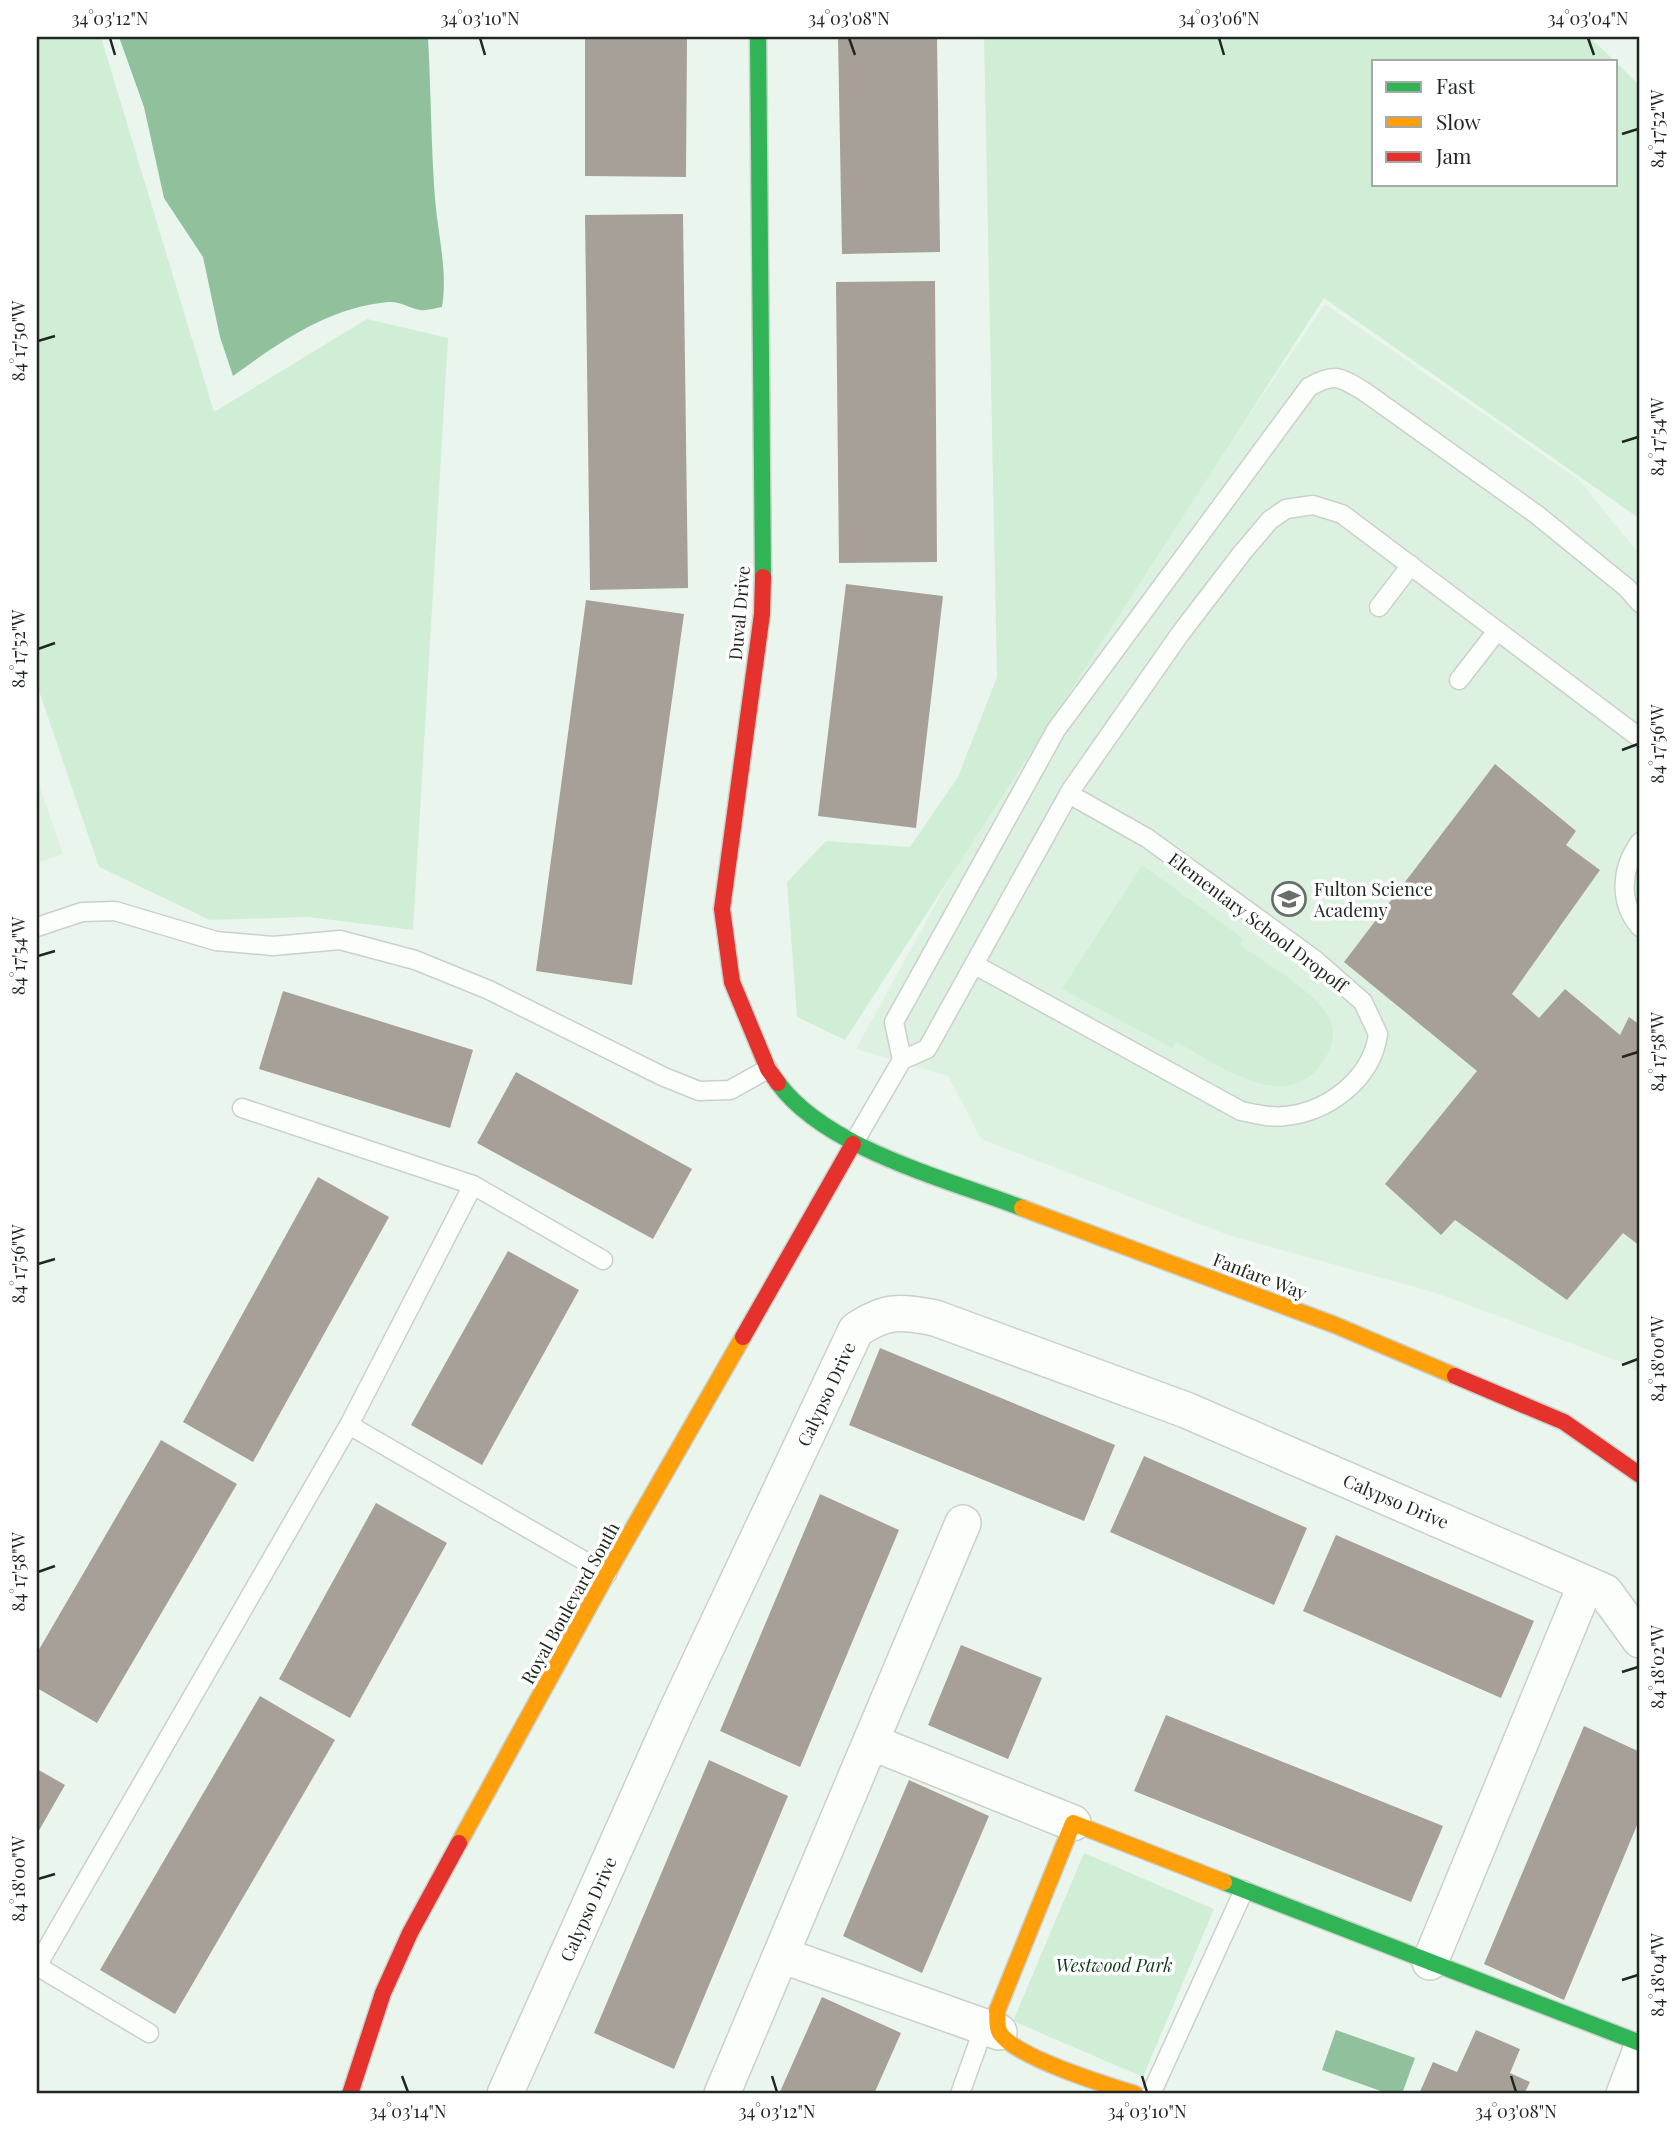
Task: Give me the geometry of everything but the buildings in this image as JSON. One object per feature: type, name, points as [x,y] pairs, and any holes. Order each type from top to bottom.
[{"type":"street","name":"Duval Drive","points":[[758,37],[765,521],[762,614],[722,908],[732,982],[768,1069],[789,1098],[853,1144]]},
{"type":"street","name":"Fanfare Way","points":[[853,1144],[1335,1325],[1564,1422],[1640,1475]]},
{"type":"street","name":"Royal Boulevard South","points":[[350,2094],[383,1993],[410,1933],[607,1574],[853,1144]]},
{"type":"street","name":"Calypso Drive","points":[[505,2094],[676,1712],[856,1330],[880,1315],[908,1313],[934,1318],[1186,1410],[1605,1592],[1640,1640]]},
{"type":"street","points":[[722,2094],[963,1523]]},
{"type":"street","points":[[1430,1962],[1586,1584]]},
{"type":"street","points":[[870,1742],[1640,2043]]},
{"type":"street","points":[[992,2029],[1073,1823]]},
{"type":"street","points":[[781,1955],[992,2029],[1010,2043],[1064,2069],[1135,2094]]},
{"type":"street","points":[[1624,2094],[1640,2052]]},
{"type":"lane","points":[[902,1059],[894,1022],[1056,730],[1309,387],[1326,377],[1339,377],[1364,392],[1536,514],[1626,588],[1640,603]]},
{"type":"lane","points":[[853,1144],[902,1059],[927,1049],[1069,794],[1188,624],[1242,553],[1270,520],[1286,509],[1313,505],[1342,514],[1640,738]]},
{"type":"lane","points":[[1379,607],[1411,565]]},
{"type":"lane","points":[[1460,680],[1497,631]]},
{"type":"lane","name":"Elementary School Dropoff","points":[[975,965],[1241,1111],[1283,1116],[1307,1111],[1343,1092],[1367,1066],[1378,1034],[1363,1003],[1314,959],[1147,838],[1069,794]]},
{"type":"lane","points":[[1640,842],[1627,866],[1623,884],[1629,912],[1640,928]]},
{"type":"lane","points":[[37,927],[82,912],[115,911],[216,941],[273,946],[340,940],[415,960],[476,985],[664,1077],[699,1091],[730,1090],[768,1069]]},
{"type":"lane","points":[[242,1108],[472,1185],[603,1260]]},
{"type":"lane","points":[[149,2033],[37,1966],[349,1424],[472,1185]]},
{"type":"lane","points":[[349,1424],[607,1574]]},
{"type":"lane","points":[[1151,2094],[1244,1890]]},
{"type":"lane","points":[[960,2094],[992,2029]]},
{"type":"shaded area","points":[[119,37],[428,37],[435,199],[443,267],[442,307],[420,310],[388,302],[345,311],[287,339],[233,376],[220,337],[203,257],[164,198],[144,107]]},
{"type":"shaded area","name":"Fulton Science Academy","points":[[1325,304],[1579,480],[1640,555],[1640,1375],[1629,1365],[1439,1294],[1228,1235],[981,1139],[948,1076],[856,1049],[1021,749]]},
{"type":"shaded area","points":[[37,778],[63,854],[37,863]]},
{"type":"shaded area","points":[[1336,2030],[1415,2058],[1402,2094],[1389,2094],[1322,2070]]},
{"type":"green space","points":[[37,37],[101,37],[214,412],[367,319],[448,338],[413,930],[308,917],[210,920],[99,867],[37,685]]},
{"type":"green space","points":[[984,37],[1589,37],[1614,60],[1372,60],[1372,186],[1618,186],[1618,64],[1640,86],[1640,519],[1324,298],[845,1040],[797,1017],[787,882],[826,841],[910,847],[958,777],[997,677]]},
{"type":"green space","points":[[1142,865],[1243,938],[1240,945],[1300,987],[1321,1006],[1331,1021],[1333,1036],[1326,1057],[1311,1075],[1294,1084],[1275,1086],[1254,1082],[1176,1042],[1172,1048],[1062,989]]},
{"type":"green space","name":"Westwood Park","points":[[1084,1853],[1214,1909],[1143,2077],[1013,2021]]},
{"type":"traffic: fast","points":[[758,37],[763,577]]},
{"type":"traffic: fast","points":[[778,1083],[799,1106],[857,1144],[924,1173],[1022,1208]]},
{"type":"traffic: fast","points":[[1224,1882],[1640,2043]]},
{"type":"traffic: slow","points":[[1022,1208],[1335,1325],[1455,1376]]},
{"type":"traffic: slow","points":[[459,1843],[607,1574],[743,1337]]},
{"type":"traffic: slow","points":[[1135,2094],[1083,2077],[1023,2051],[1009,2042],[998,2028],[997,2011],[1073,1823],[1224,1882]]},
{"type":"traffic: jam","points":[[763,577],[762,614],[722,909],[732,982],[768,1069],[778,1083]]},
{"type":"traffic: jam","points":[[743,1337],[853,1144]]},
{"type":"traffic: jam","points":[[1455,1376],[1564,1422],[1640,1475]]},
{"type":"traffic: jam","points":[[350,2094],[383,1993],[410,1933],[459,1843]]},
{"type":"place","name":"Fulton Science Academy","points":[[1289,899]]}]
